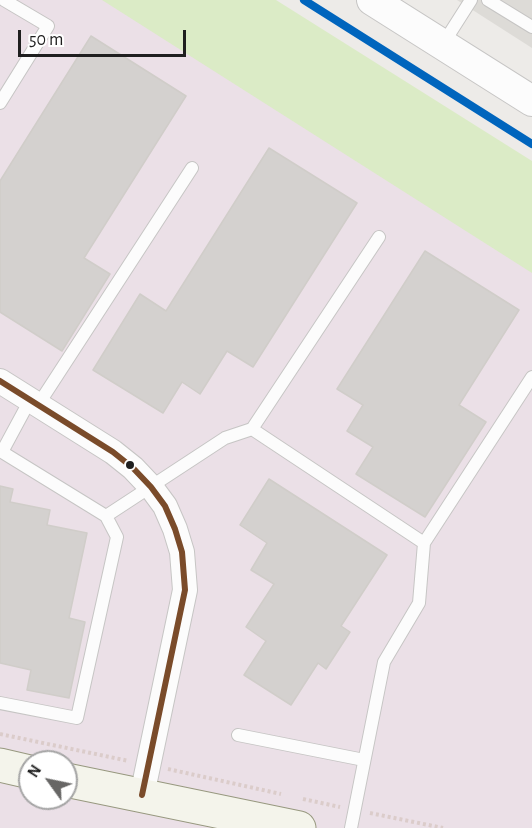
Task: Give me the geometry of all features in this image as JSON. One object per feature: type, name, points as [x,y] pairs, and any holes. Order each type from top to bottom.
[{"type":"main road","points":[[0,765],[18,769]]},
{"type":"main road","points":[[78,782],[142,795],[298,813]]},
{"type":"street","points":[[372,0],[532,101]]},
{"type":"street","points":[[0,381],[113,452],[133,468],[152,487],[165,506],[175,529],[182,552],[185,590],[142,795]]},
{"type":"lane","points":[[0,103],[48,26],[4,0]]},
{"type":"lane","points":[[443,44],[471,0]]},
{"type":"lane","points":[[488,0],[532,27]]},
{"type":"lane","points":[[0,703],[77,718],[117,537],[106,516],[1,451],[192,168]]},
{"type":"lane","points":[[106,516],[225,438],[252,429],[379,237]]},
{"type":"lane","points":[[351,828],[384,662],[418,603],[424,543],[532,377]]},
{"type":"lane","points":[[252,429],[424,543]]},
{"type":"lane","points":[[238,735],[364,760]]},
{"type":"path","points":[[0,734],[122,759]]},
{"type":"path","points":[[172,770],[286,795]]},
{"type":"path","points":[[298,813],[355,810],[443,828]]},
{"type":"shaded area","points":[[0,0],[243,0],[532,177],[532,828],[0,828]]},
{"type":"shaded area","points":[[457,0],[532,0],[532,48]]},
{"type":"green space","points":[[102,0],[276,0],[532,161],[532,273]]},
{"type":"building","points":[[91,36],[186,96],[84,258],[110,274],[62,351],[0,312],[0,181]]},
{"type":"building","points":[[269,148],[357,203],[253,367],[227,351],[200,394],[182,382],[163,413],[93,370],[140,294],[166,311]]},
{"type":"building","points":[[425,251],[519,310],[459,405],[486,422],[425,517],[356,474],[373,447],[347,431],[363,405],[337,389]]},
{"type":"building","points":[[269,479],[387,555],[341,626],[350,632],[326,669],[318,663],[291,705],[244,675],[266,641],[246,627],[274,584],[251,570],[267,543],[240,525]]},
{"type":"building","points":[[0,486],[13,489],[10,502],[50,510],[47,525],[87,533],[69,618],[85,622],[69,698],[27,690],[31,670],[0,663]]},
{"type":"transit line","points":[[304,0],[532,144]]},
{"type":"transit line","points":[[0,381],[113,452],[133,468],[165,506],[175,529],[182,552],[185,590],[142,795]]}]
